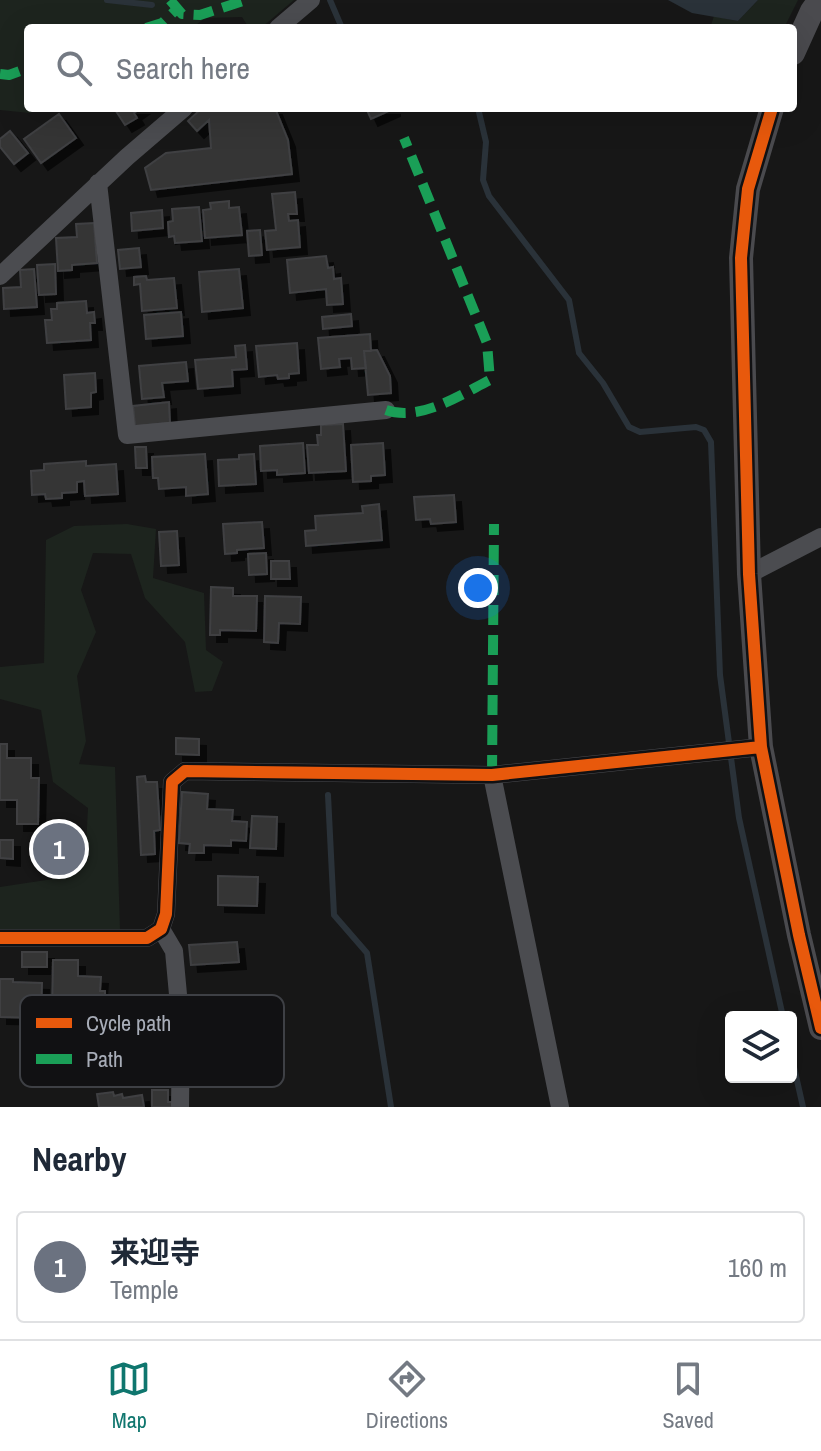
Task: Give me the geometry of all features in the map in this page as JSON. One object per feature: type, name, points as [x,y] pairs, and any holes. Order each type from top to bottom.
[{"type":"street","points":[[283,24],[311,0]]},
{"type":"street","points":[[797,44],[820,0]]},
{"type":"street","points":[[0,276],[98,183],[179,112]]},
{"type":"street","points":[[771,112],[748,189],[741,258],[751,749],[821,1028]]},
{"type":"street","points":[[98,183],[127,435],[386,410]]},
{"type":"street","points":[[749,574],[821,537]]},
{"type":"street","points":[[0,938],[147,938],[161,929],[166,914],[172,782],[185,771],[492,775],[751,749]]},
{"type":"street","points":[[492,775],[560,1107]]},
{"type":"street","points":[[161,929],[174,951],[178,995]]},
{"type":"street","points":[[180,1087],[180,1107]]},
{"type":"shaded area","points":[[0,0],[294,0],[266,24],[246,24],[242,17],[205,18],[197,24],[24,24],[24,112],[32,112],[30,113],[0,110]]},
{"type":"shaded area","points":[[668,0],[758,0],[738,21],[692,13]]},
{"type":"shaded area","points":[[758,0],[798,0],[786,24],[711,24],[714,16],[738,21]]},
{"type":"shaded area","points":[[127,524],[156,529],[153,578],[204,593],[206,650],[223,662],[212,691],[195,692],[185,642],[145,598],[131,554],[93,553],[81,590],[96,632],[77,676],[86,741],[79,764],[115,767],[120,930],[0,930],[0,887],[66,877],[86,847],[88,808],[53,782],[41,710],[0,699],[0,667],[44,663],[46,540],[74,526]]},
{"type":"building","points":[[117,112],[135,112],[137,118],[125,125]]},
{"type":"building","points":[[198,112],[277,112],[288,140],[292,174],[151,190],[145,168],[166,153],[211,148],[209,120],[197,131],[188,121]]},
{"type":"building","points":[[368,112],[386,112],[371,119]]},
{"type":"building","points":[[59,114],[76,138],[41,163],[24,139]]},
{"type":"building","points":[[10,131],[28,153],[14,164],[0,147],[0,139]]},
{"type":"building","points":[[295,192],[297,214],[288,214],[289,221],[298,220],[300,247],[267,250],[265,231],[276,230],[272,194]]},
{"type":"building","points":[[229,201],[229,208],[239,207],[242,235],[205,238],[203,210],[211,209],[210,203]]},
{"type":"building","points":[[199,207],[202,241],[175,243],[174,236],[169,237],[168,222],[173,221],[172,209]]},
{"type":"building","points":[[162,210],[163,228],[132,231],[131,213]]},
{"type":"building","points":[[94,223],[97,263],[72,265],[72,270],[58,271],[56,238],[77,237],[76,224]]},
{"type":"building","points":[[260,230],[262,255],[249,256],[247,231]]},
{"type":"building","points":[[139,248],[141,267],[120,269],[118,250]]},
{"type":"building","points":[[326,256],[328,268],[333,267],[334,279],[341,278],[343,304],[327,305],[326,289],[290,293],[287,260]]},
{"type":"building","points":[[55,264],[56,294],[39,295],[37,265]]},
{"type":"building","points":[[34,269],[37,307],[4,309],[3,288],[21,287],[20,270]]},
{"type":"building","points":[[239,269],[243,308],[202,312],[199,272]]},
{"type":"building","points":[[146,276],[147,280],[174,278],[177,308],[142,311],[140,284],[134,285],[134,277]]},
{"type":"building","points":[[86,301],[87,313],[94,312],[95,323],[90,323],[91,340],[47,343],[45,320],[52,320],[51,309],[57,309],[57,303]]},
{"type":"building","points":[[181,312],[183,336],[146,339],[144,315]]},
{"type":"building","points":[[351,314],[352,326],[323,329],[322,317]]},
{"type":"building","points":[[370,334],[371,351],[364,351],[366,368],[352,369],[351,358],[339,359],[340,367],[321,369],[318,338]]},
{"type":"building","points":[[297,343],[299,373],[289,374],[289,378],[278,379],[277,375],[259,377],[256,346]]},
{"type":"building","points":[[245,345],[247,369],[232,370],[233,386],[198,389],[195,360],[236,357],[235,346]]},
{"type":"building","points":[[377,350],[390,376],[391,393],[368,395],[364,351]]},
{"type":"building","points":[[186,362],[188,381],[162,383],[164,397],[142,399],[139,366]]},
{"type":"building","points":[[95,373],[96,392],[91,393],[91,407],[66,409],[64,375]]},
{"type":"building","points":[[169,402],[170,423],[135,426],[133,406]]},
{"type":"building","points":[[343,424],[346,471],[309,473],[307,445],[318,445],[317,435],[321,435],[321,425]]},
{"type":"building","points":[[303,443],[305,473],[277,475],[277,470],[261,471],[260,446]]},
{"type":"building","points":[[383,443],[385,475],[371,476],[371,481],[353,482],[351,445]]},
{"type":"building","points":[[135,447],[146,447],[147,468],[136,468]]},
{"type":"building","points":[[205,454],[208,494],[186,496],[186,487],[159,489],[158,478],[153,478],[152,457]]},
{"type":"building","points":[[254,454],[256,484],[219,486],[218,460],[239,459],[239,455]]},
{"type":"building","points":[[86,461],[86,466],[116,464],[118,494],[85,496],[84,481],[77,482],[77,492],[62,493],[62,498],[46,499],[45,494],[32,495],[31,471],[44,470],[44,464]]},
{"type":"building","points":[[454,495],[456,522],[431,524],[430,519],[416,520],[414,497]]},
{"type":"building","points":[[379,504],[382,540],[306,546],[305,531],[316,530],[315,516],[363,513],[362,506]]},
{"type":"building","points":[[262,522],[264,548],[225,554],[223,524]]},
{"type":"building","points":[[177,531],[179,565],[161,566],[159,532]]},
{"type":"building","points":[[266,553],[267,574],[249,575],[248,554]]},
{"type":"building","points":[[271,561],[289,561],[290,579],[271,579]]},
{"type":"building","points":[[211,587],[233,588],[233,596],[257,596],[256,631],[220,630],[220,635],[210,635]]},
{"type":"building","points":[[265,596],[301,597],[300,624],[279,623],[278,643],[264,642]]},
{"type":"building","points":[[176,738],[199,739],[199,755],[176,754]]},
{"type":"building","points":[[0,744],[7,744],[7,758],[31,758],[31,778],[39,778],[38,824],[17,824],[17,800],[0,800]]},
{"type":"building","points":[[145,776],[146,782],[157,782],[160,830],[154,831],[155,854],[141,855],[137,777]]},
{"type":"building","points":[[182,792],[208,794],[207,809],[233,810],[232,821],[247,822],[246,841],[231,840],[231,846],[204,845],[204,853],[189,853],[190,844],[179,843]]},
{"type":"building","points":[[252,816],[277,817],[276,849],[250,848]]},
{"type":"building","points":[[0,840],[13,840],[13,859],[0,858]]},
{"type":"building","points":[[218,876],[258,877],[257,906],[218,905]]},
{"type":"building","points":[[237,942],[239,962],[191,965],[189,945]]},
{"type":"building","points":[[22,952],[47,952],[47,967],[22,967]]},
{"type":"building","points":[[53,960],[78,960],[78,976],[101,977],[100,991],[105,991],[105,995],[52,995]]},
{"type":"building","points":[[0,979],[42,983],[42,995],[20,995],[20,1017],[0,1017]]},
{"type":"building","points":[[152,1090],[168,1090],[168,1102],[172,1102],[172,1107],[152,1107]]},
{"type":"building","points":[[113,1092],[114,1096],[122,1094],[123,1098],[142,1095],[144,1107],[99,1107],[97,1094]]},
{"type":"waterway","points":[[107,0],[152,5]]},
{"type":"waterway","points":[[330,0],[340,24]]},
{"type":"waterway","points":[[479,112],[486,142],[483,180],[489,196],[569,300],[579,353],[603,383],[629,427],[640,432],[696,427],[704,430],[711,442],[720,675],[739,818],[782,1011]]},
{"type":"waterway","points":[[328,795],[334,915],[367,953],[391,1107]]},
{"type":"waterway","points":[[797,1080],[803,1107]]},
{"type":"marked path","points":[[170,0],[182,14],[200,15],[246,0]]},
{"type":"marked path","points":[[159,24],[177,9]]},
{"type":"marked path","points":[[0,74],[9,75],[24,69]]},
{"type":"marked path","points":[[386,410],[399,413],[426,410],[490,380],[487,343],[404,138]]},
{"type":"marked path","points":[[492,775],[494,524]]},
{"type":"cycle path","points":[[771,112],[748,189],[741,258],[749,574],[761,747],[821,1028]]},
{"type":"cycle path","points":[[0,938],[147,938],[161,929],[166,914],[172,782],[185,771],[492,775],[761,747]]},
{"type":"place","name":"来迎寺","points":[[59,849]]}]
